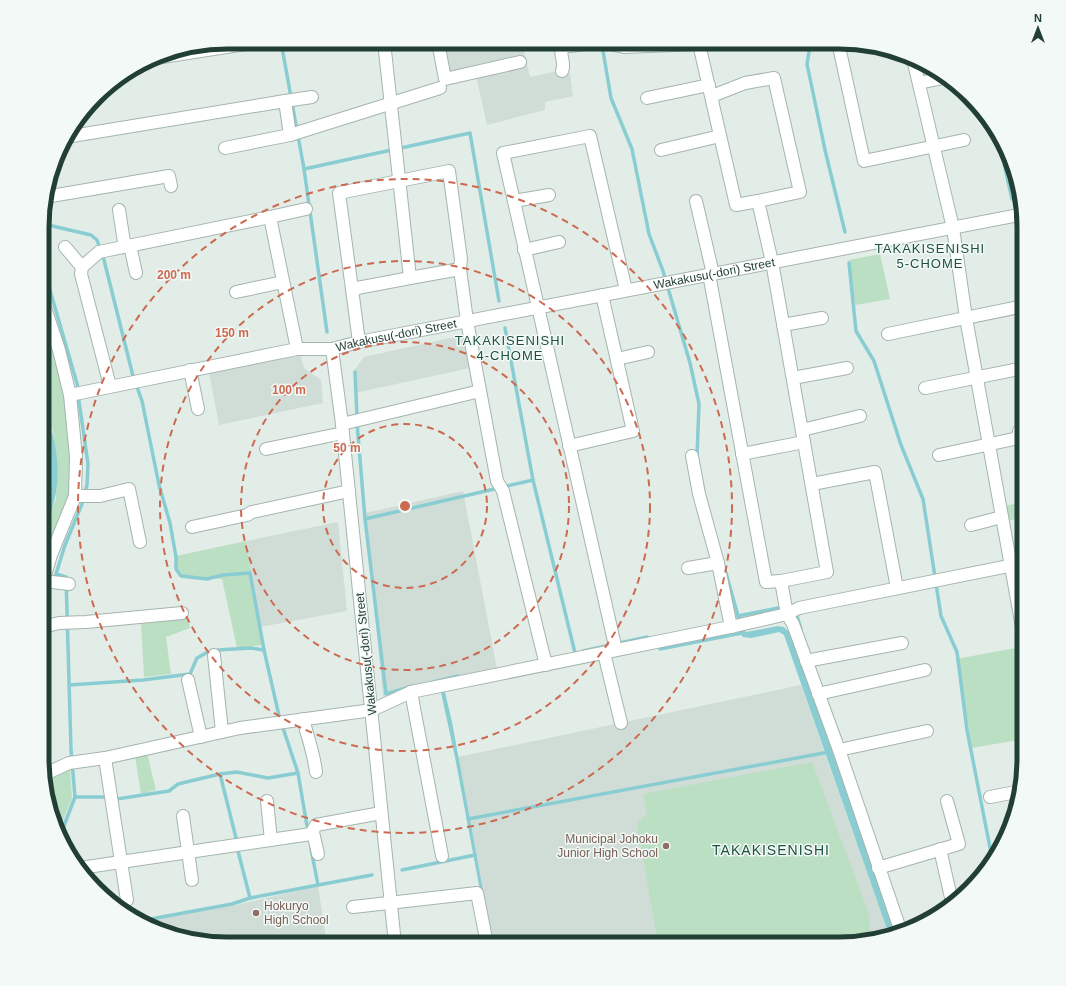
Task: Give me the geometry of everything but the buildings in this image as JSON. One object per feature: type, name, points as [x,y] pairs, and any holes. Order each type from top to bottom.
[{"type":"street","points":[[385,49],[410,278]]},
{"type":"street","points":[[439,49],[445,79],[520,62]]},
{"type":"street","points":[[562,49],[564,66],[562,71]]},
{"type":"street","points":[[647,98],[711,90],[774,78],[800,192],[736,205],[711,90],[701,49]]},
{"type":"street","points":[[840,49],[864,161],[964,140]]},
{"type":"street","points":[[915,66],[953,228],[976,377],[1017,599]]},
{"type":"street","points":[[919,83],[938,79]]},
{"type":"street","points":[[225,148],[295,133],[440,88]]},
{"type":"street","points":[[74,136],[312,97]]},
{"type":"street","points":[[289,100],[295,133]]},
{"type":"street","points":[[621,723],[612,647],[569,446],[503,153],[590,136],[626,290]]},
{"type":"street","points":[[661,150],[720,136]]},
{"type":"street","points":[[360,342],[339,192],[400,182],[449,171],[461,259],[460,269],[467,321],[480,391],[500,486],[545,661]]},
{"type":"street","points":[[52,195],[169,176],[171,186]]},
{"type":"street","points":[[514,201],[549,194]]},
{"type":"street","points":[[696,201],[711,274],[766,582],[781,581],[827,572],[772,262],[758,201]]},
{"type":"street","points":[[110,386],[81,274],[82,267],[102,252],[306,209]]},
{"type":"street","points":[[119,210],[124,242],[131,250],[136,273]]},
{"type":"street","name":"Wakakusu(-dori) Street","points":[[394,937],[349,492],[349,424],[332,349],[360,342],[537,307],[1017,215]]},
{"type":"street","points":[[270,217],[296,349]]},
{"type":"street","points":[[524,250],[559,242]]},
{"type":"street","points":[[65,247],[82,267]]},
{"type":"street","points":[[352,289],[460,269]]},
{"type":"street","points":[[236,292],[283,282]]},
{"type":"street","points":[[569,446],[633,431],[602,295]]},
{"type":"street","points":[[888,334],[1017,307]]},
{"type":"street","points":[[783,325],[822,318]]},
{"type":"street","points":[[49,319],[60,350],[70,395],[76,457],[82,496],[51,555],[49,563]]},
{"type":"street","points":[[70,395],[296,349],[332,349]]},
{"type":"street","points":[[617,359],[648,352]]},
{"type":"street","points":[[793,378],[848,368]]},
{"type":"street","points":[[925,388],[1017,369]]},
{"type":"street","points":[[190,370],[198,409]]},
{"type":"street","points":[[266,449],[349,424],[480,391]]},
{"type":"street","points":[[802,430],[860,416]]},
{"type":"street","points":[[939,455],[1017,438]]},
{"type":"street","points":[[742,454],[804,442]]},
{"type":"street","points":[[692,456],[699,494],[737,625]]},
{"type":"street","points":[[812,484],[875,472],[897,588]]},
{"type":"street","points":[[82,496],[100,496],[129,489],[140,542]]},
{"type":"street","points":[[192,527],[247,515],[252,512],[349,492]]},
{"type":"street","points":[[971,525],[1002,517]]},
{"type":"street","points":[[688,568],[718,563]]},
{"type":"street","points":[[49,772],[72,762],[105,758],[201,737],[221,729],[372,710],[411,692],[545,661],[612,647],[737,625],[787,614],[799,608],[1017,565]]},
{"type":"street","points":[[781,581],[787,614],[883,866],[899,926]]},
{"type":"street","points":[[49,582],[66,583]]},
{"type":"street","points":[[49,626],[182,612]]},
{"type":"street","points":[[806,661],[902,643]]},
{"type":"street","points":[[214,655],[221,729]]},
{"type":"street","points":[[818,694],[925,670]]},
{"type":"street","points":[[188,680],[201,737]]},
{"type":"street","points":[[411,692],[442,856]]},
{"type":"street","points":[[303,719],[310,745],[313,750],[316,772]]},
{"type":"street","points":[[839,750],[927,730]]},
{"type":"street","points":[[105,758],[127,900]]},
{"type":"street","points":[[990,797],[1014,792]]},
{"type":"street","points":[[267,801],[271,840]]},
{"type":"street","points":[[883,866],[959,844],[947,801]]},
{"type":"street","points":[[318,854],[313,832],[316,826],[381,813]]},
{"type":"street","points":[[183,816],[192,880]]},
{"type":"street","points":[[85,867],[271,840],[313,832]]},
{"type":"street","points":[[940,849],[951,897]]},
{"type":"street","points":[[353,907],[477,893],[486,937]]},
{"type":"shaded area","points":[[433,49],[536,49],[524,51],[530,77],[557,71],[570,74],[573,96],[545,102],[545,110],[487,125],[476,76],[440,85]]},
{"type":"shaded area","points":[[464,335],[470,368],[355,393],[353,372],[364,357]]},
{"type":"shaded area","points":[[300,354],[304,368],[321,380],[323,403],[219,425],[209,372]]},
{"type":"shaded area","points":[[463,491],[497,669],[383,696],[365,513]]},
{"type":"shaded area","points":[[338,522],[347,611],[260,627],[246,541]]},
{"type":"shaded area","name":"Municipal Johoku Junior High School","points":[[801,685],[887,930],[851,937],[492,937],[458,757]]},
{"type":"shaded area","name":"Hokuryo High School","points":[[318,886],[326,937],[215,937],[192,934],[170,928],[151,920],[236,905]]},
{"type":"green space","points":[[880,254],[890,299],[855,305],[849,260]]},
{"type":"green space","points":[[49,337],[66,397],[70,424],[71,496],[49,551],[49,518],[56,499],[53,431],[49,421]]},
{"type":"green space","points":[[1017,503],[1017,519],[1007,521],[1004,506]]},
{"type":"green space","points":[[246,541],[263,645],[237,648],[222,579],[184,576],[176,567],[176,556]]},
{"type":"green space","points":[[187,617],[190,628],[166,637],[171,674],[144,677],[141,624]]},
{"type":"green space","points":[[1017,648],[1017,740],[972,748],[956,659]]},
{"type":"green space","points":[[147,753],[156,790],[141,794],[135,756]]},
{"type":"green space","points":[[812,762],[870,917],[869,933],[851,937],[657,937],[637,824],[647,813],[643,794]]},
{"type":"green space","points":[[70,767],[72,798],[62,824],[52,794],[52,772]]},
{"type":"water","points":[[49,421],[54,440],[58,470],[57,485],[49,519]]},
{"type":"water","points":[[778,626],[784,627],[793,636],[894,928],[887,930],[784,635],[779,632],[751,638],[743,637],[737,631],[744,630],[746,632]]},
{"type":"water","points":[[440,688],[444,688],[452,722],[492,937],[489,937],[455,757]]},
{"type":"waterway","points":[[282,49],[304,169],[327,332]]},
{"type":"waterway","points":[[603,49],[611,98],[632,149],[649,234],[663,271],[690,363],[699,404],[697,456]]},
{"type":"waterway","points":[[809,49],[807,64],[825,150],[845,232]]},
{"type":"waterway","points":[[304,169],[470,133],[499,301]]},
{"type":"waterway","points":[[1003,159],[1012,199]]},
{"type":"waterway","points":[[49,225],[91,235],[97,240],[104,260],[133,376]]},
{"type":"waterway","points":[[849,263],[856,331],[874,361],[901,445],[923,499],[941,616],[957,652],[967,730],[991,852]]},
{"type":"waterway","points":[[49,287],[78,387]]},
{"type":"waterway","points":[[505,328],[533,480],[575,653]]},
{"type":"waterway","points":[[355,372],[357,417]]},
{"type":"waterway","points":[[137,387],[142,401],[159,485],[170,523],[176,557],[176,569],[181,576],[207,579],[223,575],[250,573],[264,650],[280,720]]},
{"type":"waterway","points":[[63,828],[75,797],[71,750],[66,577],[56,574],[65,545],[82,504],[87,485],[88,464],[79,401]]},
{"type":"waterway","points":[[357,423],[365,519],[386,694],[413,686]]},
{"type":"waterway","points":[[365,519],[533,480]]},
{"type":"waterway","points":[[726,573],[740,623]]},
{"type":"waterway","points":[[738,616],[778,608]]},
{"type":"waterway","points":[[796,613],[801,629]]},
{"type":"waterway","points":[[660,649],[742,633]]},
{"type":"waterway","points":[[583,651],[647,637],[649,639]]},
{"type":"waterway","points":[[217,650],[251,648],[264,650]]},
{"type":"waterway","points":[[69,685],[143,680],[190,674],[197,658],[206,653]]},
{"type":"waterway","points":[[433,682],[458,676]]},
{"type":"waterway","points":[[282,725],[298,773],[307,826]]},
{"type":"waterway","points":[[468,819],[829,752]]},
{"type":"waterway","points":[[117,799],[169,791],[178,784],[220,774],[237,772],[268,778],[298,773]]},
{"type":"waterway","points":[[220,774],[236,838]]},
{"type":"waterway","points":[[75,797],[105,797]]},
{"type":"waterway","points":[[311,849],[318,885],[372,875]]},
{"type":"waterway","points":[[238,851],[250,898],[318,885]]},
{"type":"waterway","points":[[402,870],[475,855]]},
{"type":"waterway","points":[[149,919],[232,904],[250,898]]},
{"type":"place","name":"Municipal Johoku Junior High School","points":[[666,846]]},
{"type":"place","name":"Hokuryo High School","points":[[256,913]]},
{"type":"district","name":"TAKAKISENISHI 5-CHOME","points":[[930,256]]},
{"type":"district","name":"TAKAKISENISHI 4-CHOME","points":[[510,348]]},
{"type":"district","name":"TAKAKISENISHI","points":[[771,850]]}]
